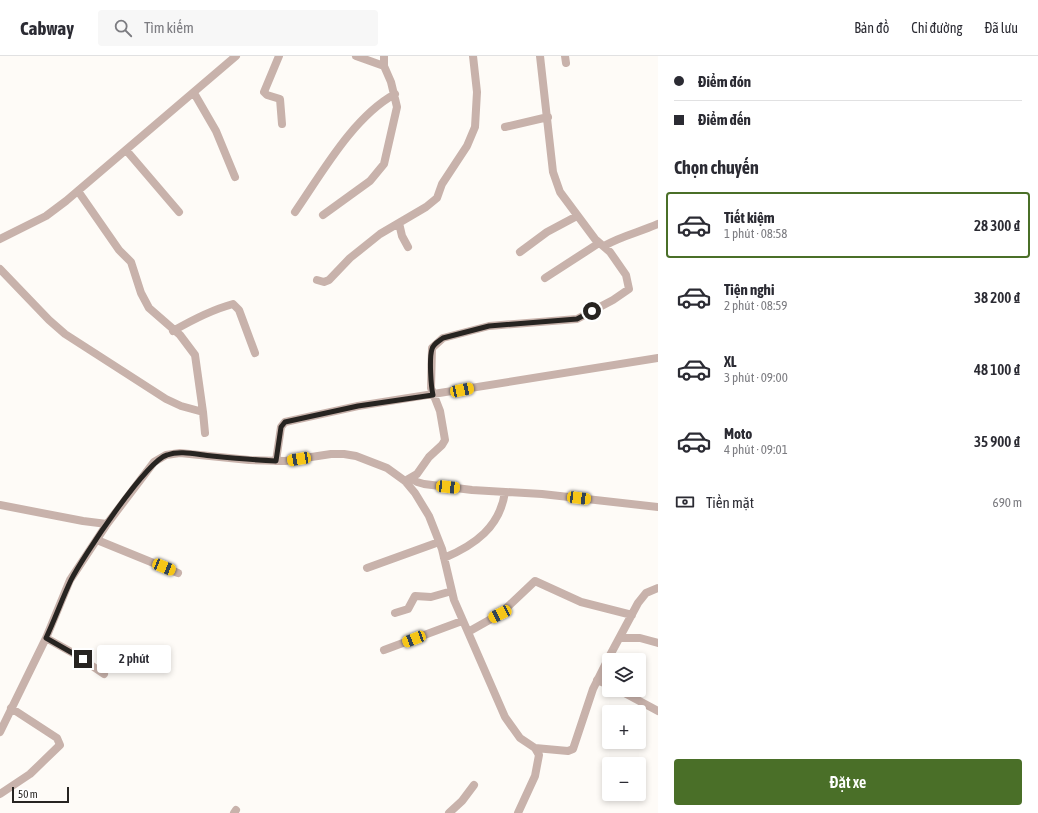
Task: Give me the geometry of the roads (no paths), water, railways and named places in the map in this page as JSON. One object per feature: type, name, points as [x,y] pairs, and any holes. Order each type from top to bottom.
[{"type":"street","points":[[0,239],[46,216],[78,191],[236,56]]},
{"type":"street","points":[[279,56],[264,92],[267,95],[280,100],[282,124]]},
{"type":"street","points":[[356,56],[384,66]]},
{"type":"street","points":[[323,215],[370,181],[384,164],[398,107],[395,94],[384,66],[384,56]]},
{"type":"street","points":[[316,280],[324,282],[329,280],[350,258],[373,239],[426,207],[437,198],[442,184],[458,162],[475,127],[477,92],[474,56]]},
{"type":"street","points":[[408,480],[445,440],[440,411],[431,388],[431,351],[437,342],[443,338],[489,326],[577,319],[628,290],[630,286],[626,275],[602,244],[577,216],[560,192],[555,182],[540,56]]},
{"type":"street","points":[[194,93],[216,131],[235,177]]},
{"type":"street","points":[[295,212],[354,128],[378,104],[395,94]]},
{"type":"street","points":[[505,127],[548,117]]},
{"type":"street","points":[[126,150],[179,212]]},
{"type":"street","points":[[78,191],[119,250],[131,262],[141,293],[149,308],[187,344],[197,359],[205,433]]},
{"type":"street","points":[[520,252],[547,232],[577,216]]},
{"type":"street","points":[[399,223],[402,236],[408,247]]},
{"type":"street","points":[[545,278],[602,244],[646,230],[658,224]]},
{"type":"street","points":[[0,269],[49,320],[65,334],[166,398],[181,406],[203,412]]},
{"type":"street","points":[[173,331],[199,316],[233,304],[239,310],[255,353]]},
{"type":"street","points":[[276,461],[281,427],[285,422],[358,406],[658,358]]},
{"type":"street","points":[[0,732],[46,638],[70,580],[107,524],[145,472],[154,462],[166,455],[180,453],[249,460],[276,461],[331,454],[344,454],[373,462],[388,468],[408,480],[424,484],[542,494],[658,507]]},
{"type":"street","points":[[408,480],[429,516],[439,542],[452,591],[462,621],[505,718],[520,738],[535,748],[539,755],[536,770],[518,813]]},
{"type":"street","points":[[444,558],[467,546],[489,529],[502,507],[505,492]]},
{"type":"street","points":[[0,505],[83,521],[107,524]]},
{"type":"street","points":[[97,540],[178,573]]},
{"type":"street","points":[[367,568],[439,542]]},
{"type":"street","points":[[468,632],[500,614],[535,581],[581,602],[632,615]]},
{"type":"street","points":[[535,748],[568,751],[573,749],[597,680],[644,595],[658,588]]},
{"type":"street","points":[[394,613],[408,609],[415,596],[431,597],[452,591]]},
{"type":"street","points":[[384,650],[462,621]]},
{"type":"street","points":[[46,638],[73,653],[104,674]]},
{"type":"street","points":[[620,638],[640,638],[658,643]]},
{"type":"street","points":[[597,680],[602,682]]},
{"type":"street","points":[[632,697],[658,711]]},
{"type":"street","points":[[0,794],[30,774],[60,745],[57,738],[11,708]]},
{"type":"street","points":[[448,813],[462,801],[474,785]]}]
